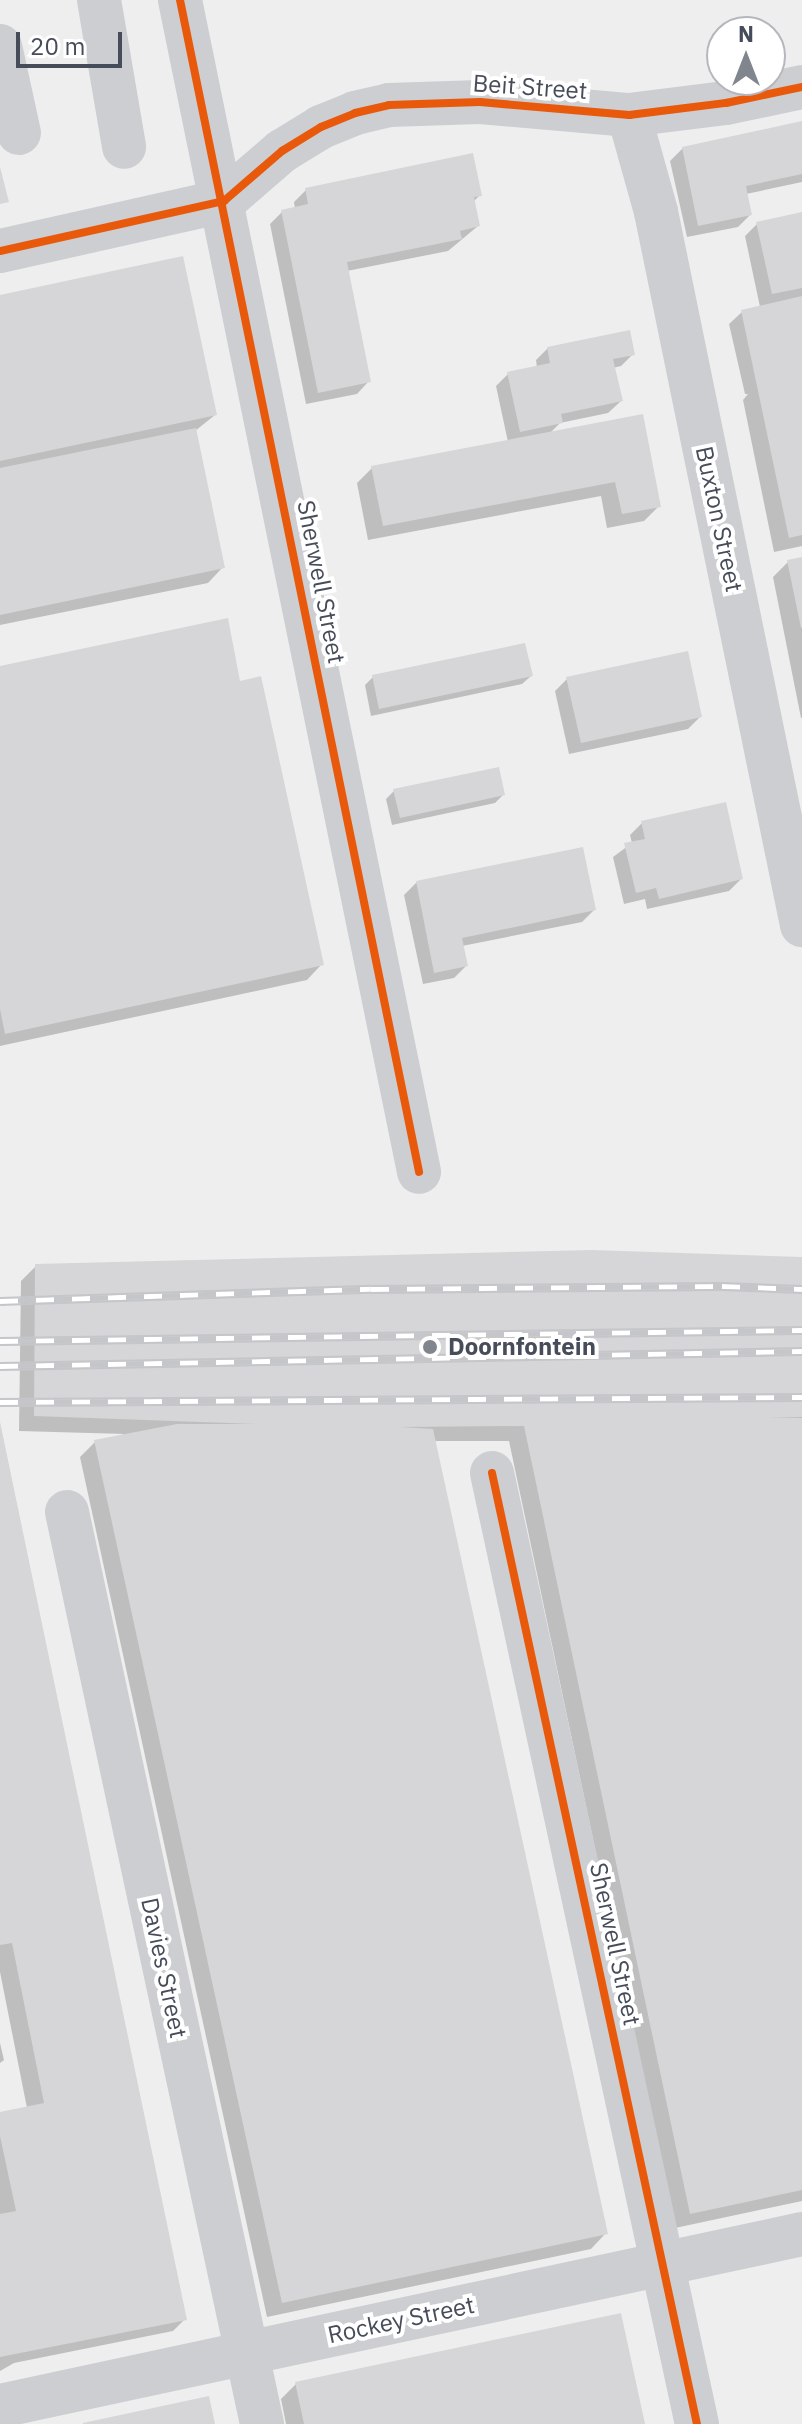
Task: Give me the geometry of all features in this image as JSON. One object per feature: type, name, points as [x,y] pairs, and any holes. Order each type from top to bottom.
[{"type":"street","points":[[99,0],[124,147]]},
{"type":"street","name":"Sherwell Street","points":[[180,0],[224,201],[419,1172]]},
{"type":"street","points":[[0,46],[19,133]]},
{"type":"street","name":"Beit Street","points":[[0,251],[224,201],[282,151],[321,127],[355,113],[389,105],[480,102],[629,115],[726,103],[802,87]]},
{"type":"street","name":"Buxton Street","points":[[629,115],[656,212],[802,925]]},
{"type":"street","name":"Sherwell Street","points":[[492,1473],[697,2424]]},
{"type":"street","name":"Davies Street","points":[[67,1512],[262,2424]]},
{"type":"street","name":"Rockey Street","points":[[0,2406],[802,2234]]},
{"type":"building","points":[[802,121],[802,174],[746,186],[752,215],[698,226],[682,147]]},
{"type":"building","points":[[473,153],[482,196],[474,197],[480,226],[460,231],[462,239],[347,262],[371,382],[318,393],[281,210],[308,204],[305,188]]},
{"type":"building","points":[[0,167],[9,202],[0,204]]},
{"type":"building","points":[[802,212],[802,288],[772,294],[756,222]]},
{"type":"building","points":[[183,256],[217,415],[0,461],[0,295]]},
{"type":"building","points":[[802,296],[802,535],[789,538],[741,310]]},
{"type":"building","points":[[630,330],[635,355],[613,359],[623,401],[561,414],[563,423],[520,432],[507,372],[550,363],[547,347]]},
{"type":"building","points":[[643,414],[661,507],[622,514],[615,482],[383,526],[371,466]]},
{"type":"building","points":[[196,428],[225,568],[0,615],[0,468]]},
{"type":"building","points":[[802,557],[802,628],[801,628],[787,560]]},
{"type":"building","points":[[228,618],[240,681],[261,676],[324,965],[5,1034],[0,1009],[0,666]]},
{"type":"building","points":[[525,643],[533,676],[379,709],[372,675]]},
{"type":"building","points":[[688,651],[702,717],[581,743],[566,677]]},
{"type":"building","points":[[499,767],[505,795],[400,818],[393,789]]},
{"type":"building","points":[[726,802],[743,879],[659,899],[656,888],[636,893],[624,843],[645,839],[641,821]]},
{"type":"building","points":[[583,847],[596,910],[462,938],[468,966],[434,973],[416,881]]},
{"type":"building","points":[[592,1250],[802,1257],[802,1417],[769,1418],[802,1418],[802,2190],[690,2214],[524,1426],[400,1427],[433,1429],[608,2234],[282,2303],[94,1440],[177,1424],[259,1424],[34,1416],[35,1264]]},
{"type":"building","points":[[0,1422],[187,2320],[0,2357],[0,2214],[16,2211],[0,2136],[0,2112],[44,2103],[12,1943],[0,1945]]},
{"type":"building","points":[[621,2313],[645,2424],[304,2424],[295,2382]]},
{"type":"building","points":[[209,2396],[215,2424],[83,2424],[83,2423]]},
{"type":"railway","points":[[0,1301],[371,1289],[722,1286],[802,1289]]},
{"type":"railway","points":[[0,1341],[802,1330]]},
{"type":"railway","points":[[0,1366],[802,1351]]},
{"type":"railway","points":[[0,1402],[802,1397]]},
{"type":"cycle path","points":[[180,0],[419,1172]]},
{"type":"cycle path","points":[[0,251],[224,201],[282,151],[321,127],[355,113],[389,105],[480,102],[629,115],[726,103],[802,87]]},
{"type":"cycle path","points":[[492,1473],[697,2424]]},
{"type":"place","name":"Doornfontein","points":[[430,1347]]}]
